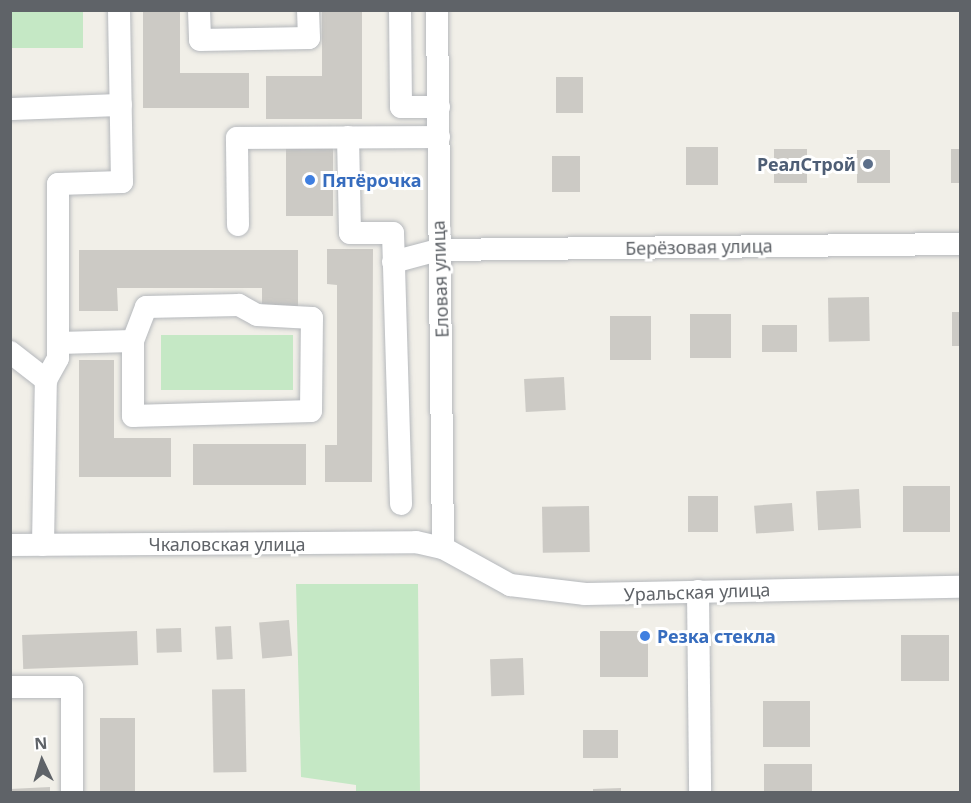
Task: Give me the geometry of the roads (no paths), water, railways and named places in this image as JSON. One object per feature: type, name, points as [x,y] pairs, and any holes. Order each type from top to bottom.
[{"type":"street","points":[[43,545],[46,380],[58,358],[58,184],[122,182],[119,10]]},
{"type":"street","points":[[199,10],[200,40],[309,38],[308,10]]},
{"type":"street","points":[[400,10],[401,107],[439,107]]},
{"type":"street","name":"Еловая улица","points":[[437,10],[443,548]]},
{"type":"street","points":[[10,108],[121,105]]},
{"type":"street","points":[[348,137],[350,233],[393,233],[401,504]]},
{"type":"street","points":[[238,225],[237,138],[439,137]]},
{"type":"street","name":"Берёзовая улица","points":[[393,262],[438,250],[960,244]]},
{"type":"street","points":[[239,305],[257,315],[312,318],[311,411],[133,416],[134,341],[146,307],[239,305]]},
{"type":"street","points":[[58,343],[134,341]]},
{"type":"street","points":[[10,352],[46,380]]},
{"type":"street","name":"Чкаловская улица","points":[[10,545],[416,542],[443,548]]},
{"type":"street","name":"Уральская улица","points":[[443,548],[510,585],[585,594],[960,587]]},
{"type":"street","points":[[698,591],[700,792]]},
{"type":"street","points":[[10,687],[72,687],[72,792]]},
{"type":"place","name":"РеалСтрой","points":[[868,164]]},
{"type":"place","name":"Пятёрочка","points":[[310,180]]},
{"type":"place","name":"Резка стекла","points":[[645,636]]}]
